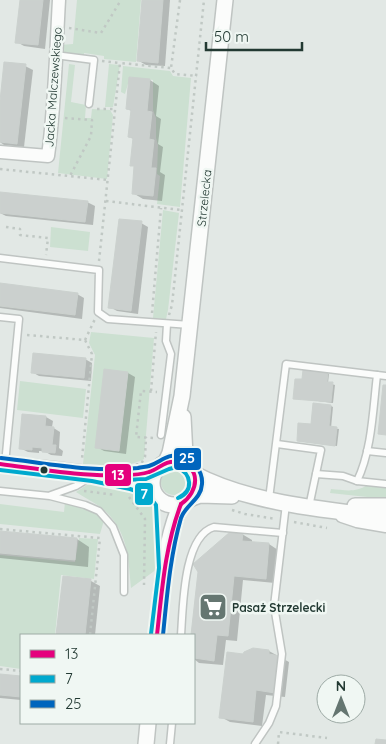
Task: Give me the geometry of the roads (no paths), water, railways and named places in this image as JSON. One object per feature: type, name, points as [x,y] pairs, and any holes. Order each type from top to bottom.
[{"type":"street","name":"Jacka Malczewskiego","points":[[0,152],[48,156],[54,117],[55,55],[59,0]]},
{"type":"street","name":"Strzelecka","points":[[161,466],[170,453],[182,396],[224,0]]},
{"type":"street","name":"Strzelecka","points":[[182,396],[190,470]]},
{"type":"street","points":[[87,474],[134,474],[177,461],[213,484],[262,498]]},
{"type":"street","points":[[2,464],[87,474],[132,483],[171,505],[206,495],[262,498],[328,510],[386,517]]},
{"type":"street","points":[[161,466],[151,484],[157,496],[165,568]]},
{"type":"street","points":[[157,634],[165,568],[174,520],[196,485],[190,470]]},
{"type":"street","points":[[328,510],[357,506],[386,506]]},
{"type":"street","points":[[328,510],[357,521],[386,526]]},
{"type":"street","points":[[146,744],[148,724]]},
{"type":"lane","points":[[55,55],[94,60],[90,106]]},
{"type":"lane","points":[[0,258],[99,270],[98,312],[108,320],[190,326]]},
{"type":"lane","points":[[0,317],[19,320],[2,464]]},
{"type":"lane","points":[[161,435],[171,354],[166,341],[167,324]]},
{"type":"lane","points":[[262,498],[276,444],[286,364],[386,376]]},
{"type":"lane","points":[[357,481],[367,451],[378,375]]},
{"type":"lane","points":[[276,444],[321,450],[309,507]]},
{"type":"lane","points":[[367,451],[386,453]]},
{"type":"lane","points":[[50,496],[76,486],[87,474]]},
{"type":"lane","points":[[316,474],[343,476],[357,481],[386,484]]},
{"type":"lane","points":[[0,491],[50,496],[86,505],[99,511],[113,527],[124,555],[124,592]]},
{"type":"lane","points":[[255,744],[270,723],[276,706],[282,654],[274,606],[286,502]]},
{"type":"lane","points":[[181,634],[189,560],[206,530],[214,527],[283,533]]},
{"type":"lane","points":[[170,744],[172,724]]},
{"type":"place","name":"Pasaż Strzelecki","points":[[213,607]]}]
